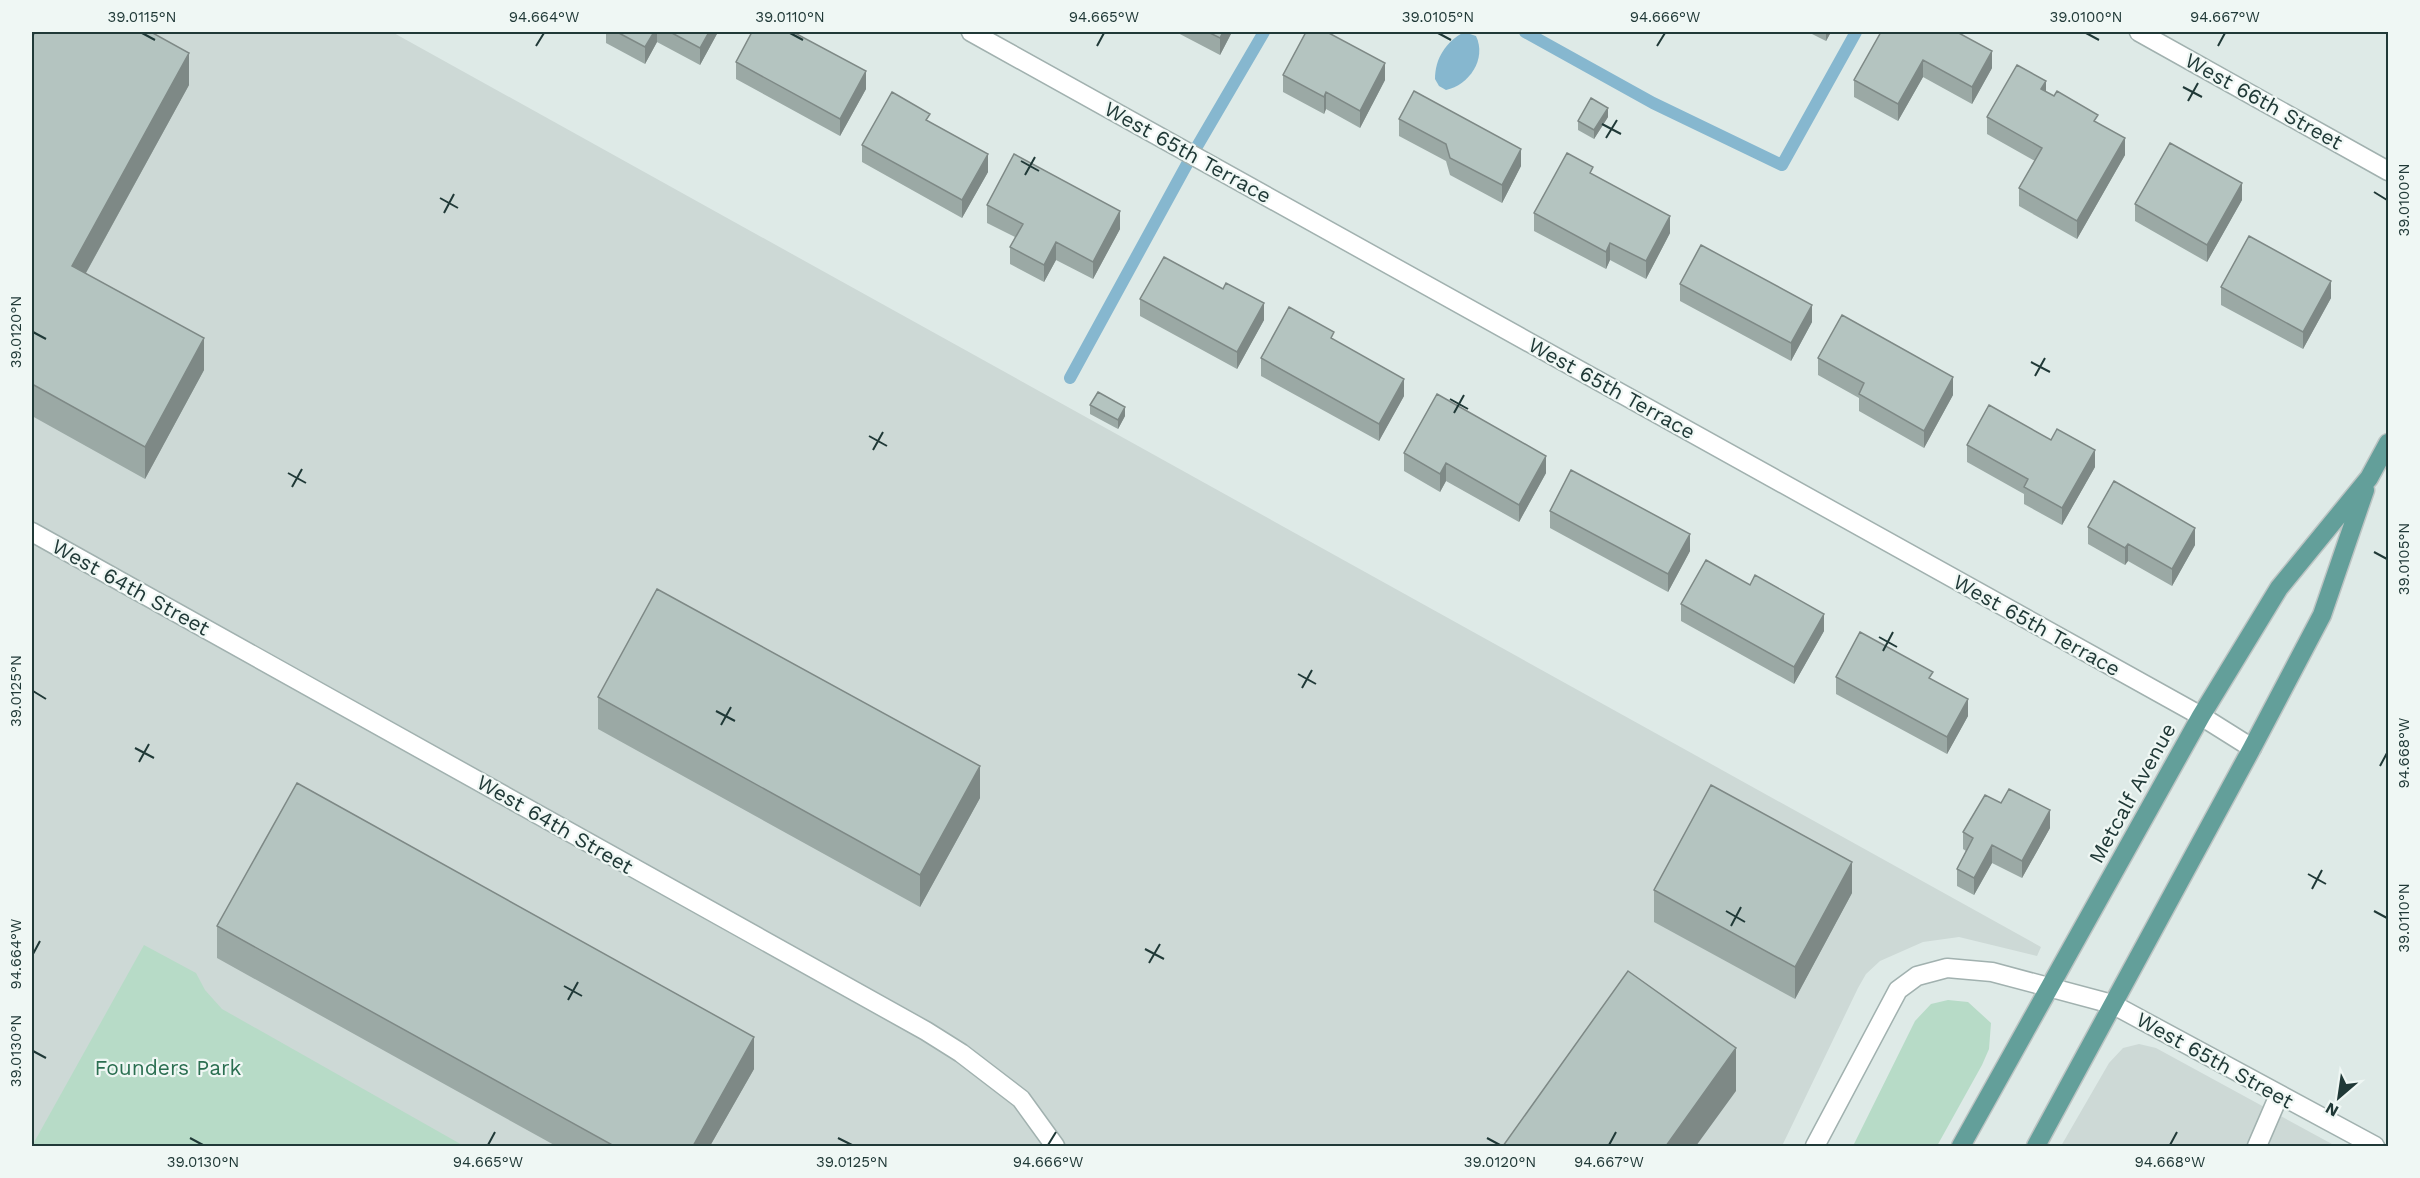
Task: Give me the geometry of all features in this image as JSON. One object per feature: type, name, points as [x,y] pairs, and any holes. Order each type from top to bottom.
[{"type":"main road","name":"Metcalf Avenue","points":[[2036,1146],[2322,615],[2369,478],[2388,443]]},
{"type":"main road","name":"Metcalf Avenue","points":[[1961,1146],[2201,716],[2279,588],[2369,478]]},
{"type":"street","name":"West 65th Terrace","points":[[971,32],[2201,716],[2252,748]]},
{"type":"street","name":"West 66th Street","points":[[2139,32],[2388,171]]},
{"type":"street","name":"West 64th Street","points":[[32,531],[926,1031],[961,1053],[1021,1100],[1055,1146]]},
{"type":"street","name":"West 65th Street","points":[[1815,1146],[1898,990],[1917,976],[1947,968],[1992,972],[2112,1004],[2375,1146]]},
{"type":"street","points":[[2257,1146],[2279,1095]]},
{"type":"shaded area","points":[[32,32],[392,32],[2041,947],[2037,956],[1959,937],[1923,942],[1880,961],[1866,974],[1858,988],[1782,1146],[32,1146]]},
{"type":"shaded area","points":[[2139,1044],[2156,1048],[2332,1144],[2330,1146],[2061,1146],[2109,1063],[2123,1048]]},
{"type":"green space","name":"Founders Park","points":[[144,945],[196,973],[205,990],[222,1009],[464,1146],[32,1146]]},
{"type":"green space","points":[[1948,1000],[1968,1002],[1991,1023],[1989,1049],[1982,1065],[1937,1146],[1853,1146],[1915,1021],[1931,1004]]},
{"type":"water","points":[[1464,32],[1476,36],[1479,45],[1477,62],[1474,70],[1462,83],[1446,90],[1439,86],[1435,79],[1437,64],[1447,46]]},
{"type":"building","points":[[35,32],[151,32],[189,53],[72,266],[204,338],[145,447],[32,384],[32,38]]},
{"type":"building","points":[[617,32],[654,32],[645,47]]},
{"type":"building","points":[[670,32],[709,32],[700,48]]},
{"type":"building","points":[[752,32],[793,32],[866,71],[840,119],[736,62]]},
{"type":"building","points":[[1208,32],[1223,32],[1220,38]]},
{"type":"building","points":[[1306,32],[1327,32],[1385,63],[1360,111],[1326,92],[1324,97],[1283,75]]},
{"type":"building","points":[[1881,32],[1957,32],[1992,51],[1972,87],[1923,60],[1898,104],[1854,80]]},
{"type":"building","points":[[2017,65],[2046,81],[2041,89],[2054,96],[2057,91],[2098,115],[2094,121],[2125,138],[2077,221],[2019,188],[2042,148],[1987,117]]},
{"type":"building","points":[[1414,91],[1521,149],[1502,185],[1450,158],[1446,144],[1399,119]]},
{"type":"building","points":[[892,92],[930,114],[926,120],[988,154],[962,200],[862,145]]},
{"type":"building","points":[[1591,98],[1608,108],[1594,130],[1578,121]]},
{"type":"building","points":[[2170,143],[2242,183],[2207,245],[2135,204]]},
{"type":"building","points":[[1567,153],[1593,167],[1590,173],[1670,216],[1646,261],[1610,243],[1606,252],[1534,213]]},
{"type":"building","points":[[1014,154],[1120,211],[1093,262],[1056,242],[1044,265],[1010,247],[1023,224],[987,205]]},
{"type":"building","points":[[2249,236],[2331,281],[2303,332],[2221,287]]},
{"type":"building","points":[[1701,245],[1812,305],[1791,343],[1680,284]]},
{"type":"building","points":[[1164,257],[1223,289],[1226,283],[1264,303],[1237,352],[1140,299]]},
{"type":"building","points":[[1289,307],[1334,332],[1331,338],[1404,379],[1379,424],[1261,358]]},
{"type":"building","points":[[1842,315],[1953,377],[1924,431],[1859,394],[1864,383],[1818,358]]},
{"type":"building","points":[[1098,392],[1125,407],[1118,420],[1090,405]]},
{"type":"building","points":[[1437,394],[1546,456],[1519,505],[1446,463],[1440,474],[1404,453]]},
{"type":"building","points":[[1989,405],[2051,440],[2057,429],[2095,450],[2062,508],[2024,487],[2028,479],[1967,445]]},
{"type":"building","points":[[1571,470],[1690,534],[1668,574],[1550,511]]},
{"type":"building","points":[[2114,481],[2195,528],[2172,569],[2128,544],[2125,548],[2088,527]]},
{"type":"building","points":[[1706,560],[1750,585],[1755,575],[1824,614],[1794,667],[1681,604]]},
{"type":"building","points":[[657,589],[980,766],[920,875],[598,697]]},
{"type":"building","points":[[1860,632],[1933,672],[1929,678],[1968,699],[1947,737],[1836,677]]},
{"type":"building","points":[[297,783],[754,1037],[693,1146],[614,1146],[217,926]]},
{"type":"building","points":[[1711,785],[1852,862],[1795,967],[1654,890]]},
{"type":"building","points":[[2009,789],[2050,810],[2022,861],[1992,845],[1974,878],[1957,869],[1973,838],[1963,832],[1985,795],[2001,803]]},
{"type":"building","points":[[1628,971],[1736,1048],[1666,1146],[1503,1146]]},
{"type":"waterway","points":[[1070,378],[1192,155],[1264,32]]},
{"type":"waterway","points":[[1525,32],[1653,103],[1782,165],[1856,32]]}]
